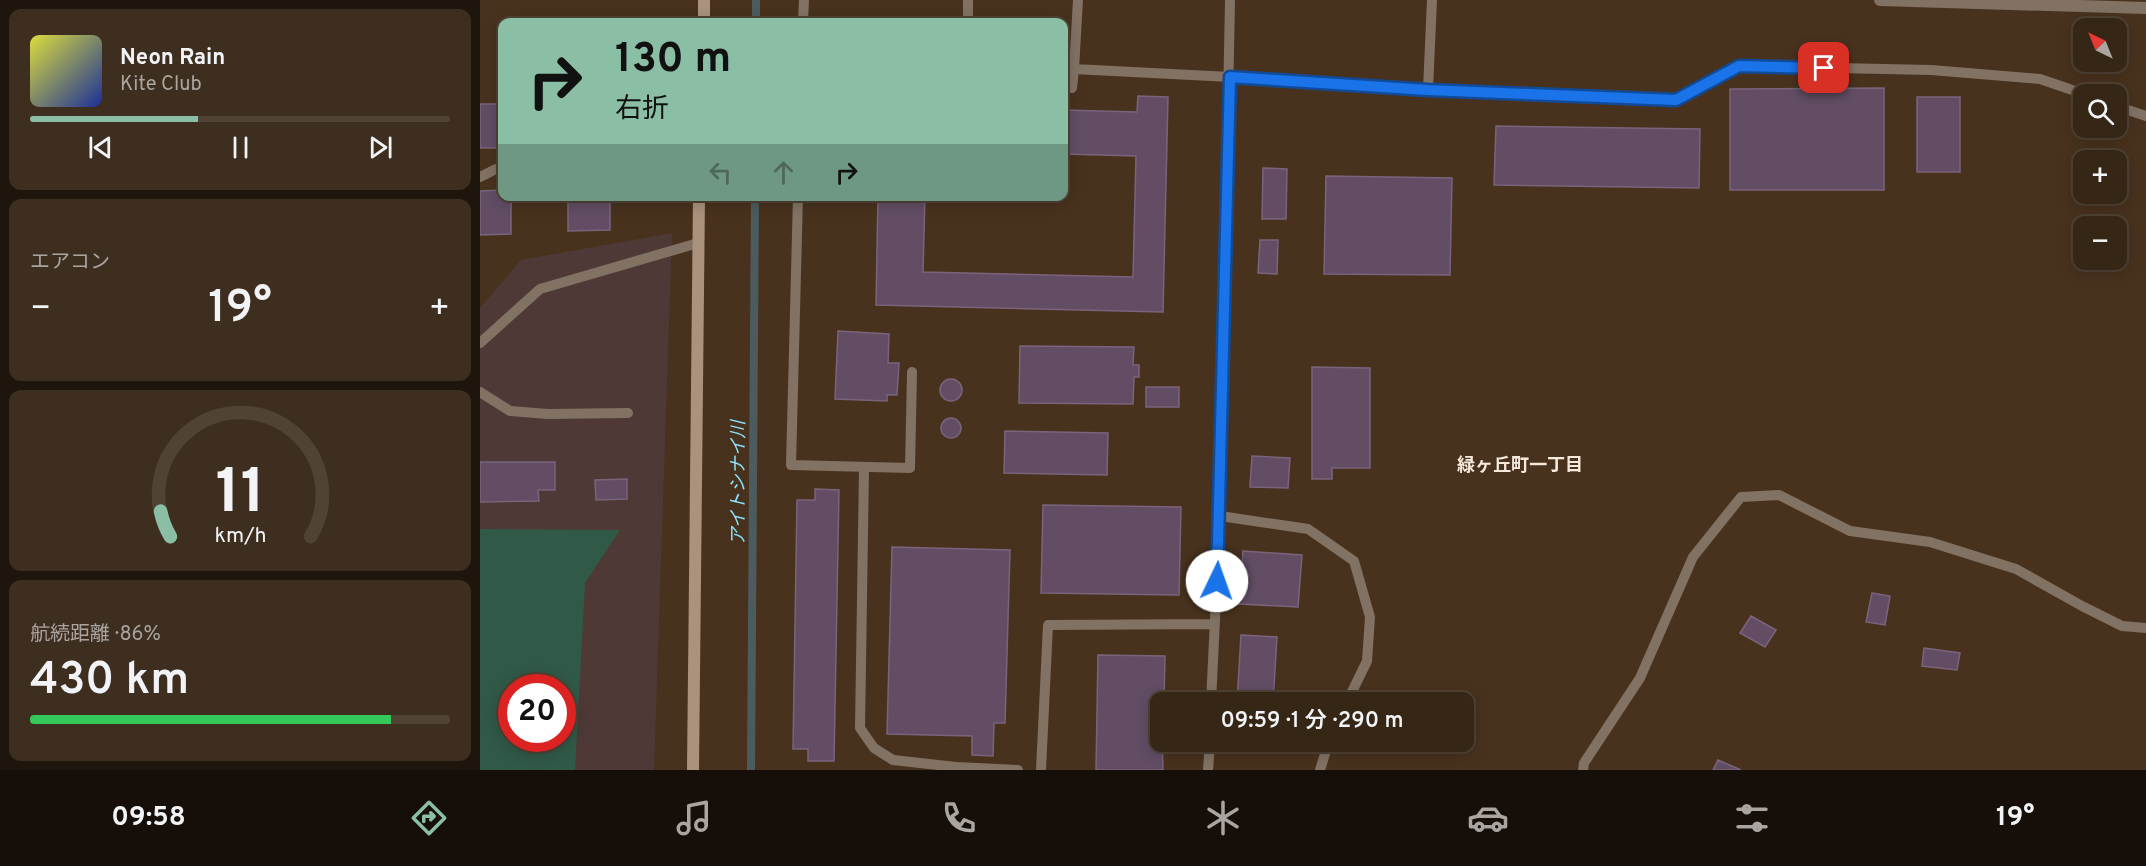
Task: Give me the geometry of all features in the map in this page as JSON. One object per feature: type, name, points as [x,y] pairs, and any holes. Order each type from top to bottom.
[{"type":"street","points":[[704,0],[704,18]]},
{"type":"street","points":[[1880,0],[2146,8]]},
{"type":"street","points":[[693,770],[699,201]]},
{"type":"lane","points":[[803,18],[804,0]]},
{"type":"lane","points":[[968,0],[968,18]]},
{"type":"lane","points":[[1068,88],[1072,88],[1078,0]]},
{"type":"lane","points":[[1212,692],[1220,516],[1230,0]]},
{"type":"lane","points":[[1428,90],[1432,0]]},
{"type":"lane","points":[[1074,69],[1428,90],[1676,100],[1739,66],[1931,70],[2040,79],[2073,90]]},
{"type":"lane","points":[[2127,110],[2146,116]]},
{"type":"lane","points":[[480,177],[498,169]]},
{"type":"lane","points":[[798,201],[791,465],[910,468],[912,372]]},
{"type":"lane","points":[[480,343],[540,289],[698,243]]},
{"type":"lane","points":[[480,392],[510,411],[549,414],[628,413]]},
{"type":"lane","points":[[864,466],[860,728],[874,748],[893,760],[956,768],[1018,770]]},
{"type":"lane","points":[[1583,770],[1584,763],[1640,678],[1693,557],[1741,497],[1779,495],[1850,531],[1930,542],[2016,570],[2122,626],[2146,628]]},
{"type":"lane","points":[[1220,516],[1308,529],[1354,561],[1370,617],[1367,661],[1352,692]]},
{"type":"lane","points":[[1041,770],[1048,625],[1215,624]]},
{"type":"lane","points":[[1208,770],[1209,752]]},
{"type":"lane","points":[[1320,770],[1326,752]]},
{"type":"shaded area","points":[[672,233],[654,770],[480,770],[480,308],[521,260]]},
{"type":"green space","points":[[480,529],[620,530],[585,583],[576,751],[576,674],[498,674],[498,752],[576,752],[575,770],[480,770]]},
{"type":"building","points":[[1884,88],[1884,190],[1730,190],[1730,89]]},
{"type":"building","points":[[1138,96],[1168,97],[1163,312],[876,305],[878,201],[925,201],[923,272],[1133,277],[1136,156],[1068,154],[1068,110],[1137,112]]},
{"type":"building","points":[[1917,97],[1960,97],[1960,172],[1917,172]]},
{"type":"building","points":[[480,104],[498,104],[498,148],[480,148]]},
{"type":"building","points":[[1496,126],[1700,129],[1699,188],[1494,185]]},
{"type":"building","points":[[1263,168],[1287,169],[1286,219],[1262,219]]},
{"type":"building","points":[[1326,176],[1452,178],[1450,275],[1324,274]]},
{"type":"building","points":[[498,190],[498,201],[511,201],[511,234],[480,235],[480,191]]},
{"type":"building","points":[[568,201],[610,201],[610,230],[568,231]]},
{"type":"building","points":[[1260,240],[1278,240],[1277,274],[1258,273]]},
{"type":"building","points":[[838,331],[889,334],[888,363],[899,363],[897,395],[887,395],[887,401],[835,399]]},
{"type":"building","points":[[1020,346],[1134,347],[1133,365],[1139,365],[1139,377],[1134,377],[1133,404],[1019,403]]},
{"type":"building","points":[[1312,367],[1370,368],[1370,468],[1332,468],[1332,479],[1312,479]]},
{"type":"building","points":[[951,379],[959,382],[962,390],[959,398],[951,401],[943,398],[940,390],[943,382]]},
{"type":"building","points":[[1146,387],[1179,387],[1179,407],[1146,407]]},
{"type":"building","points":[[947,418],[955,418],[961,424],[961,432],[955,438],[947,438],[941,432],[941,424]]},
{"type":"building","points":[[1005,431],[1108,433],[1107,475],[1004,473]]},
{"type":"building","points":[[1252,456],[1290,458],[1288,488],[1250,487]]},
{"type":"building","points":[[480,462],[555,462],[555,490],[538,490],[539,501],[480,502]]},
{"type":"building","points":[[627,479],[627,499],[596,500],[595,480]]},
{"type":"building","points":[[815,489],[839,490],[834,761],[808,761],[808,749],[793,749],[797,500],[815,500]]},
{"type":"building","points":[[1043,505],[1181,507],[1179,595],[1041,593]]},
{"type":"building","points":[[892,547],[1010,550],[1005,723],[994,723],[993,756],[972,755],[972,736],[887,734]]},
{"type":"building","points":[[1243,551],[1302,555],[1298,607],[1239,604]]},
{"type":"building","points":[[1872,593],[1890,596],[1885,625],[1866,622]]},
{"type":"building","points":[[1751,616],[1776,630],[1765,647],[1740,633]]},
{"type":"building","points":[[1241,635],[1277,637],[1274,692],[1238,692]]},
{"type":"building","points":[[1924,648],[1960,653],[1957,670],[1922,666]]},
{"type":"building","points":[[1098,655],[1165,656],[1164,692],[1150,692],[1150,752],[1162,752],[1163,770],[1096,770]]},
{"type":"building","points":[[1718,760],[1741,770],[1713,770]]},
{"type":"waterway","name":"アイトシナイ川","points":[[756,0],[756,18]]},
{"type":"waterway","name":"アイトシナイ川","points":[[751,770],[755,201]]},
{"type":"district","name":"緑ヶ丘町一丁目","points":[[1520,465]]},
{"type":"route","points":[[1217,581],[1230,77],[1428,90],[1676,100],[1739,66],[1824,68]]}]
